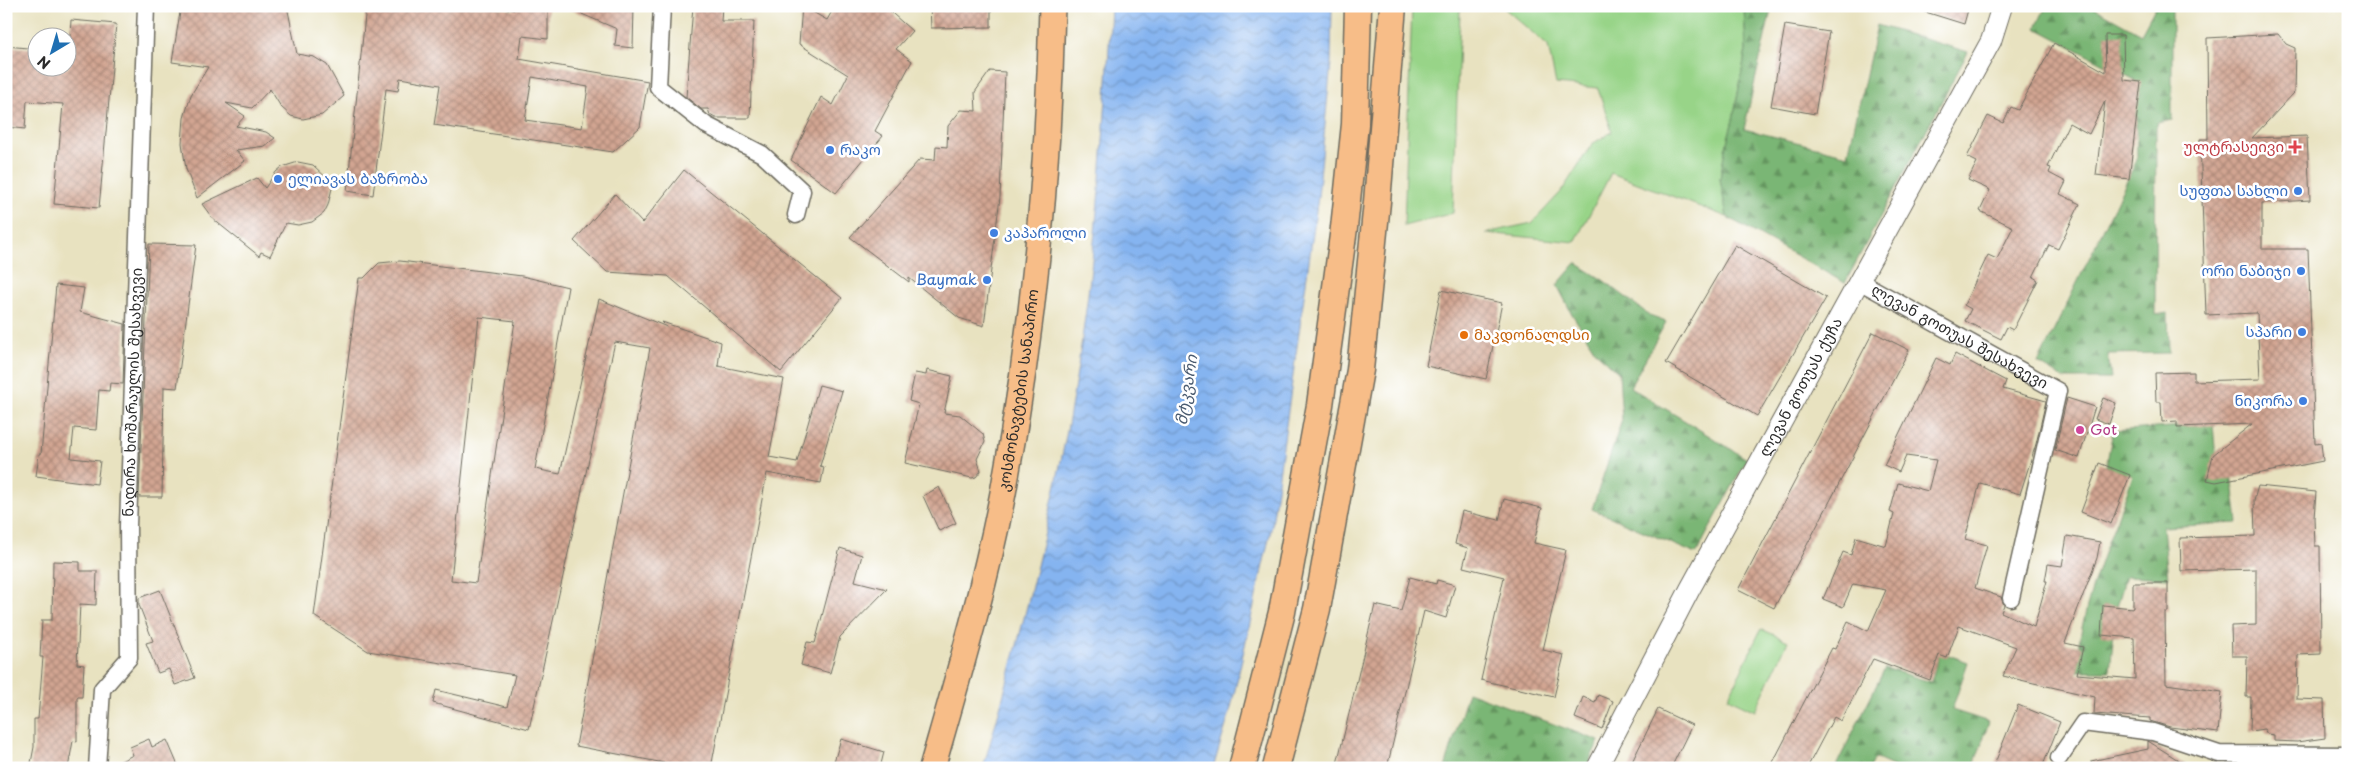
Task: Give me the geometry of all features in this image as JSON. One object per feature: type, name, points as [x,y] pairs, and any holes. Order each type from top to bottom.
[{"type":"highway","points":[[1242,768],[1282,612],[1320,405],[1344,228],[1355,124],[1358,6]]},
{"type":"highway","points":[[1276,768],[1316,610],[1360,370],[1377,202],[1393,6]]},
{"type":"main road","name":"კოსმონავტების სანაპირო","points":[[932,768],[989,556],[1003,494],[1019,396],[1044,192],[1052,6]]},
{"type":"street","name":"ნადირა ხოშარაულის შესახვევი","points":[[97,768],[102,690],[129,658],[128,526],[146,6]]},
{"type":"street","points":[[662,6],[658,87],[706,125],[762,154],[802,191],[796,215]]},
{"type":"street","name":"ლევან გოთუას ქუჩა","points":[[1597,768],[1690,589],[1991,40],[2002,6]]},
{"type":"street","name":"ლევან გოთუას შესახვევი","points":[[1859,281],[2058,391],[2011,598]]},
{"type":"street","points":[[2059,758],[2083,723],[2153,732],[2219,754],[2348,755]]},
{"type":"green space","points":[[1412,6],[1744,6],[1746,50],[1720,179],[1727,217],[1611,173],[1575,242],[1486,233],[1532,223],[1561,192],[1592,144],[1612,132],[1598,88],[1556,84],[1548,46],[1503,7],[1460,10],[1453,213],[1404,226]]},
{"type":"green space","points":[[1744,6],[1772,6],[1744,129],[1848,155],[1877,25],[1968,52],[1845,283],[1727,217],[1720,179],[1746,50]]},
{"type":"green space","points":[[2046,6],[2091,6],[2141,34],[2156,6],[2172,6],[2172,120],[2156,123],[2155,315],[2168,313],[2169,353],[2108,354],[2111,379],[2065,379],[2038,363],[2137,160],[2135,80],[2036,28]]},
{"type":"green space","points":[[1576,263],[1603,280],[1652,317],[1666,322],[1630,387],[1747,459],[1696,554],[1592,509],[1622,420],[1619,373],[1596,352],[1572,314],[1557,285]]},
{"type":"green space","points":[[2213,424],[2217,472],[2232,473],[2238,523],[2163,527],[2168,578],[2126,576],[2116,610],[2110,671],[2075,671],[2090,596],[2133,476],[2106,467],[2113,431]]},
{"type":"green space","points":[[1761,629],[1788,641],[1755,711],[1728,698]]},
{"type":"green space","points":[[1940,652],[1968,662],[1952,710],[1989,722],[1973,768],[1897,768],[1875,758],[1870,768],[1835,768],[1885,668],[1931,682]]},
{"type":"green space","points":[[1468,692],[1599,741],[1586,768],[1445,768]]},
{"type":"water","name":"მტკვარი","points":[[1111,6],[1332,6],[1331,63],[1318,197],[1272,525],[1230,712],[1213,768],[983,768],[1036,570],[1063,451],[1073,396],[1082,341],[1095,230],[1105,118]]},
{"type":"building","points":[[181,6],[287,6],[297,54],[314,57],[327,65],[344,96],[322,115],[303,119],[291,116],[281,107],[270,89],[252,108],[226,103],[245,116],[236,126],[266,132],[275,138],[265,146],[236,150],[245,161],[197,198],[186,169],[182,143],[184,118],[191,95],[208,67],[172,62]]},
{"type":"building","points":[[366,6],[493,6],[514,10],[515,6],[548,6],[548,39],[522,36],[519,59],[648,81],[640,127],[613,152],[434,125],[440,85],[400,78],[398,91],[386,89],[373,195],[347,191]],"holes":[[[532,77],[588,87],[582,128],[525,120]]]},
{"type":"building","points":[[563,6],[634,6],[633,48],[615,46],[617,29]]},
{"type":"building","points":[[693,6],[722,6],[721,21],[754,21],[750,118],[715,118],[710,115],[708,109],[701,109],[686,97]]},
{"type":"building","points":[[802,6],[827,20],[835,6],[884,6],[912,31],[896,49],[912,61],[875,131],[883,136],[836,193],[791,160],[821,97],[833,105],[848,75],[799,44]]},
{"type":"building","points":[[930,6],[991,6],[991,27],[931,28]]},
{"type":"building","points":[[1920,6],[1969,6],[1964,24],[1919,10]]},
{"type":"building","points":[[71,20],[116,24],[99,208],[54,204],[63,104],[27,101],[25,129],[6,127],[6,46],[28,48],[28,78],[78,78],[78,28],[70,28]]},
{"type":"building","points":[[1785,25],[1829,32],[1815,114],[1771,106]]},
{"type":"building","points":[[2278,34],[2286,44],[2295,48],[2294,93],[2252,138],[2307,136],[2310,200],[2262,203],[2262,249],[2308,249],[2315,444],[2321,443],[2323,461],[2216,482],[2207,480],[2213,455],[2252,424],[2177,427],[2177,421],[2162,422],[2161,402],[2156,402],[2155,373],[2194,372],[2194,381],[2260,379],[2257,313],[2206,315],[2200,139],[2208,139],[2207,38]]},
{"type":"building","points":[[2105,35],[2123,35],[2124,80],[2141,82],[2129,179],[2096,175],[2105,101],[2089,134],[2069,123],[2048,167],[2051,168],[2049,173],[2066,182],[2060,194],[2080,204],[2058,249],[2049,245],[2033,277],[2038,280],[2013,330],[2007,327],[2001,339],[1965,321],[1971,309],[1964,305],[1988,255],[1997,259],[2013,227],[1980,211],[1990,190],[1968,180],[1977,162],[1967,157],[1988,116],[2003,123],[2011,107],[2018,110],[2054,43],[2106,72]]},
{"type":"building","points":[[990,71],[1005,72],[1000,197],[984,326],[959,318],[909,278],[909,282],[850,237],[920,159],[935,160],[936,146],[947,147],[948,126],[961,110],[976,111],[975,92]]},
{"type":"building","points":[[298,162],[313,165],[333,184],[328,205],[324,213],[312,222],[298,225],[286,223],[270,256],[261,252],[259,256],[213,219],[202,204],[257,178],[265,188],[276,172],[282,167]]},
{"type":"building","points":[[684,170],[842,298],[781,372],[668,276],[607,272],[574,241],[615,194],[642,223]]},
{"type":"building","points":[[149,244],[196,245],[177,388],[164,387],[162,497],[139,497]]},
{"type":"building","points":[[1735,245],[1826,298],[1757,416],[1666,363]]},
{"type":"building","points":[[400,261],[522,276],[568,287],[535,469],[560,474],[599,299],[667,327],[662,322],[721,342],[718,366],[784,379],[769,457],[797,462],[819,385],[842,391],[820,466],[824,467],[821,483],[767,473],[711,768],[690,768],[576,746],[650,348],[615,342],[529,729],[433,703],[436,690],[507,707],[515,675],[368,651],[314,616],[359,278],[364,278],[379,263]],"holes":[[[479,317],[515,321],[476,583],[451,580]]]},
{"type":"building","points":[[56,285],[84,288],[80,312],[125,324],[123,384],[110,383],[109,391],[99,390],[96,430],[74,428],[71,458],[100,461],[97,484],[36,476],[39,454],[41,454]]},
{"type":"building","name":"მაკდონალდსი","points":[[1441,290],[1502,303],[1486,379],[1426,366]]},
{"type":"building","points":[[1873,332],[1909,350],[1774,608],[1738,590]]},
{"type":"building","points":[[1955,354],[2006,381],[2003,389],[2046,401],[2036,444],[2020,494],[1980,483],[1965,539],[1987,545],[1975,588],[2001,597],[2004,605],[2001,612],[2034,627],[2047,581],[2045,581],[2048,564],[2062,566],[2067,536],[2100,542],[2097,558],[2065,643],[2083,647],[2077,674],[2135,679],[2134,638],[2101,635],[2103,605],[2133,608],[2133,583],[2168,583],[2168,612],[2165,612],[2166,684],[2222,692],[2218,733],[2170,727],[2150,721],[2150,718],[2094,714],[2095,697],[2003,676],[2016,647],[1959,626],[1947,658],[1939,655],[1930,680],[1873,659],[1841,721],[1834,717],[1807,768],[1770,768],[1832,648],[1835,649],[1848,621],[1868,631],[1886,590],[1853,584],[1843,607],[1823,599],[1843,552],[1851,555],[1856,537],[1886,546],[1894,514],[1890,512],[1898,483],[1928,491],[1936,460],[1906,456],[1899,472],[1884,465],[1936,358],[1950,365]]},
{"type":"building","points":[[927,370],[952,376],[944,413],[960,415],[983,434],[985,442],[977,459],[981,471],[976,477],[972,478],[905,463],[919,404],[909,401],[915,373],[926,375]]},
{"type":"building","points":[[2067,398],[2095,407],[2079,458],[2055,450]]},
{"type":"building","points":[[2103,398],[2116,403],[2109,424],[2095,419]]},
{"type":"building","points":[[2099,463],[2130,475],[2111,524],[2081,512]]},
{"type":"building","points":[[2258,486],[2316,492],[2314,518],[2315,546],[2320,546],[2321,654],[2298,655],[2297,699],[2324,700],[2325,738],[2297,742],[2274,741],[2274,735],[2267,734],[2264,729],[2250,731],[2251,697],[2246,697],[2247,656],[2232,656],[2231,626],[2256,625],[2256,569],[2181,571],[2180,538],[2255,536],[2254,500]]},
{"type":"building","points":[[939,487],[956,523],[939,531],[923,496]]},
{"type":"building","points":[[1504,499],[1542,508],[1534,543],[1566,550],[1543,650],[1564,655],[1554,697],[1481,680],[1504,577],[1463,567],[1468,548],[1455,544],[1462,511],[1499,520]]},
{"type":"building","points":[[840,548],[862,555],[855,581],[887,589],[840,637],[830,673],[801,665],[807,642],[815,643]]},
{"type":"building","points":[[53,561],[80,562],[80,571],[97,571],[96,605],[80,604],[77,664],[84,665],[82,697],[77,697],[77,742],[73,741],[68,768],[30,768],[34,747],[34,719],[38,719],[43,657],[40,657],[42,620],[52,620]]},
{"type":"building","points":[[1410,577],[1436,584],[1437,580],[1455,585],[1446,618],[1424,611],[1387,768],[1336,768],[1375,605],[1401,611]]},
{"type":"building","points":[[160,590],[195,678],[175,685],[169,669],[158,673],[146,643],[153,641],[139,605],[139,598]]},
{"type":"building","points":[[1598,695],[1613,701],[1602,729],[1575,718],[1583,697],[1595,702]]},
{"type":"building","points":[[2018,705],[2060,722],[2042,768],[1993,768]]},
{"type":"building","points":[[1658,709],[1692,725],[1671,768],[1629,768]]},
{"type":"building","points":[[149,739],[152,747],[167,740],[179,768],[107,768],[133,755],[130,747]]},
{"type":"building","points":[[841,739],[884,752],[880,768],[832,768]]},
{"type":"building","points":[[2148,741],[2191,768],[2092,768],[2091,761],[2148,749]]},
{"type":"place","name":"ულტრასეივი","points":[[2295,147]]},
{"type":"place","name":"რაკო","points":[[830,150]]},
{"type":"place","name":"ელიავას ბაზრობა","points":[[278,179]]},
{"type":"place","name":"სუფთა სახლი","points":[[2298,191]]},
{"type":"place","name":"კაპაროლი","points":[[994,233]]},
{"type":"place","name":"ორი ნაბიჯი","points":[[2301,271]]},
{"type":"place","name":"Baymak","points":[[987,280]]},
{"type":"place","name":"სპარი","points":[[2302,332]]},
{"type":"place","name":"მაკდონალდსი","points":[[1464,335]]},
{"type":"place","name":"ნიკორა","points":[[2303,401]]},
{"type":"place","name":"Got","points":[[2080,430]]}]
